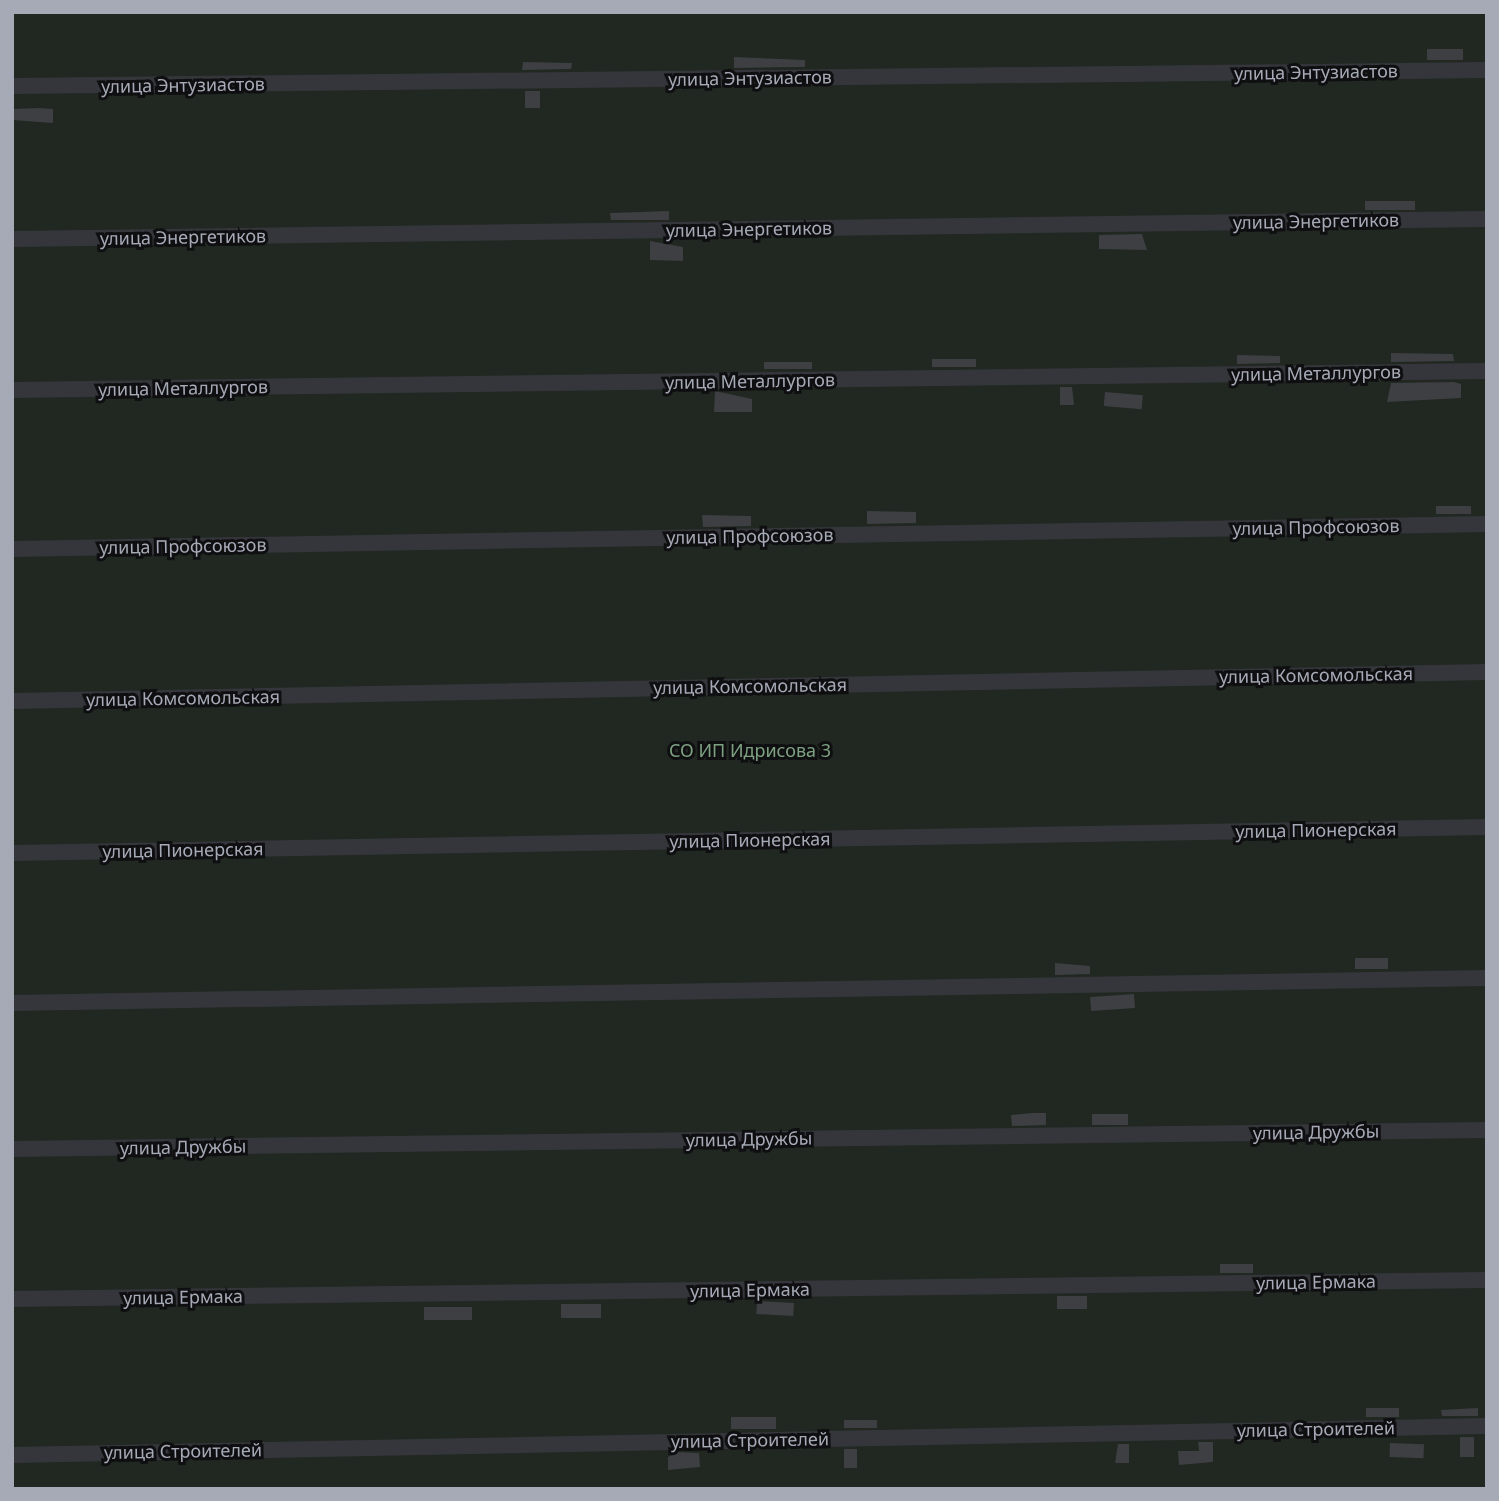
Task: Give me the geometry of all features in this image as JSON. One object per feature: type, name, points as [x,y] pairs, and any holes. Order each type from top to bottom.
[{"type":"street","name":"улица Энтузиастов","points":[[12,86],[1487,70]]},
{"type":"street","name":"улица Энергетиков","points":[[12,239],[1487,219]]},
{"type":"street","name":"улица Металлургов","points":[[12,390],[1487,371]]},
{"type":"street","name":"улица Профсоюзов","points":[[12,549],[1487,524]]},
{"type":"street","name":"улица Комсомольская","points":[[12,701],[1487,671]]},
{"type":"street","name":"улица Пионерская","points":[[12,853],[1487,827]]},
{"type":"street","points":[[12,1003],[1487,978]]},
{"type":"street","name":"улица Дружбы","points":[[12,1149],[1487,1130]]},
{"type":"street","name":"улица Ермака","points":[[12,1299],[1487,1280]]},
{"type":"street","name":"улица Строителей","points":[[12,1455],[1487,1426]]},
{"type":"green space","name":"СО ИП Идрисова 3","points":[[12,12],[1487,12],[1487,1489],[12,1489]]},
{"type":"building","points":[[1427,49],[1463,49],[1463,60],[1427,60]]},
{"type":"building","points":[[734,57],[805,60],[805,67],[734,68]]},
{"type":"building","points":[[523,62],[572,63],[571,69],[522,70]]},
{"type":"building","points":[[525,91],[540,91],[540,108],[525,108]]},
{"type":"building","points":[[12,109],[53,109],[53,123],[12,120]]},
{"type":"building","points":[[1365,201],[1415,201],[1415,210],[1365,210]]},
{"type":"building","points":[[669,211],[669,220],[611,220],[610,213]]},
{"type":"building","points":[[1142,234],[1147,250],[1099,249],[1099,235]]},
{"type":"building","points":[[650,241],[683,247],[683,261],[650,260]]},
{"type":"building","points":[[1391,353],[1453,354],[1454,361],[1391,362]]},
{"type":"building","points":[[1237,355],[1280,356],[1280,363],[1237,364]]},
{"type":"building","points":[[932,359],[976,359],[976,367],[932,367]]},
{"type":"building","points":[[764,362],[812,362],[812,369],[764,369]]},
{"type":"building","points":[[1391,383],[1461,384],[1461,398],[1387,402]]},
{"type":"building","points":[[1060,387],[1072,387],[1074,405],[1060,405]]},
{"type":"building","points":[[715,391],[752,399],[752,412],[714,412]]},
{"type":"building","points":[[1105,392],[1143,395],[1142,409],[1104,406]]},
{"type":"building","points":[[1436,506],[1471,506],[1471,514],[1436,514]]},
{"type":"building","points":[[867,511],[916,512],[916,523],[867,524]]},
{"type":"building","points":[[702,515],[751,516],[751,526],[703,527]]},
{"type":"building","points":[[1355,958],[1388,958],[1388,969],[1355,969]]},
{"type":"building","points":[[1055,963],[1090,966],[1090,974],[1055,975]]},
{"type":"building","points":[[1134,994],[1135,1008],[1091,1011],[1090,997]]},
{"type":"building","points":[[1046,1113],[1046,1125],[1012,1126],[1011,1115]]},
{"type":"building","points":[[1092,1114],[1128,1114],[1128,1125],[1092,1125]]},
{"type":"building","points":[[1220,1264],[1253,1264],[1253,1273],[1220,1273]]},
{"type":"building","points":[[1057,1296],[1087,1296],[1087,1309],[1057,1309]]},
{"type":"building","points":[[757,1301],[794,1303],[793,1316],[756,1314]]},
{"type":"building","points":[[561,1304],[601,1304],[601,1318],[561,1318]]},
{"type":"building","points":[[424,1307],[472,1307],[472,1320],[424,1320]]},
{"type":"building","points":[[1366,1408],[1399,1408],[1399,1417],[1366,1417]]},
{"type":"building","points":[[1478,1408],[1478,1416],[1442,1416],[1441,1410]]},
{"type":"building","points":[[731,1417],[776,1417],[776,1429],[731,1429]]},
{"type":"building","points":[[844,1420],[877,1420],[877,1428],[844,1428]]},
{"type":"building","points":[[1460,1437],[1474,1437],[1474,1457],[1460,1457]]},
{"type":"building","points":[[1198,1442],[1213,1442],[1213,1462],[1179,1465],[1178,1451],[1199,1451]]},
{"type":"building","points":[[1390,1443],[1424,1444],[1423,1458],[1390,1457]]},
{"type":"building","points":[[1118,1444],[1129,1444],[1129,1463],[1115,1463]]},
{"type":"building","points":[[844,1449],[857,1449],[857,1468],[844,1468]]},
{"type":"building","points":[[678,1452],[699,1453],[700,1467],[668,1470],[668,1457]]}]
